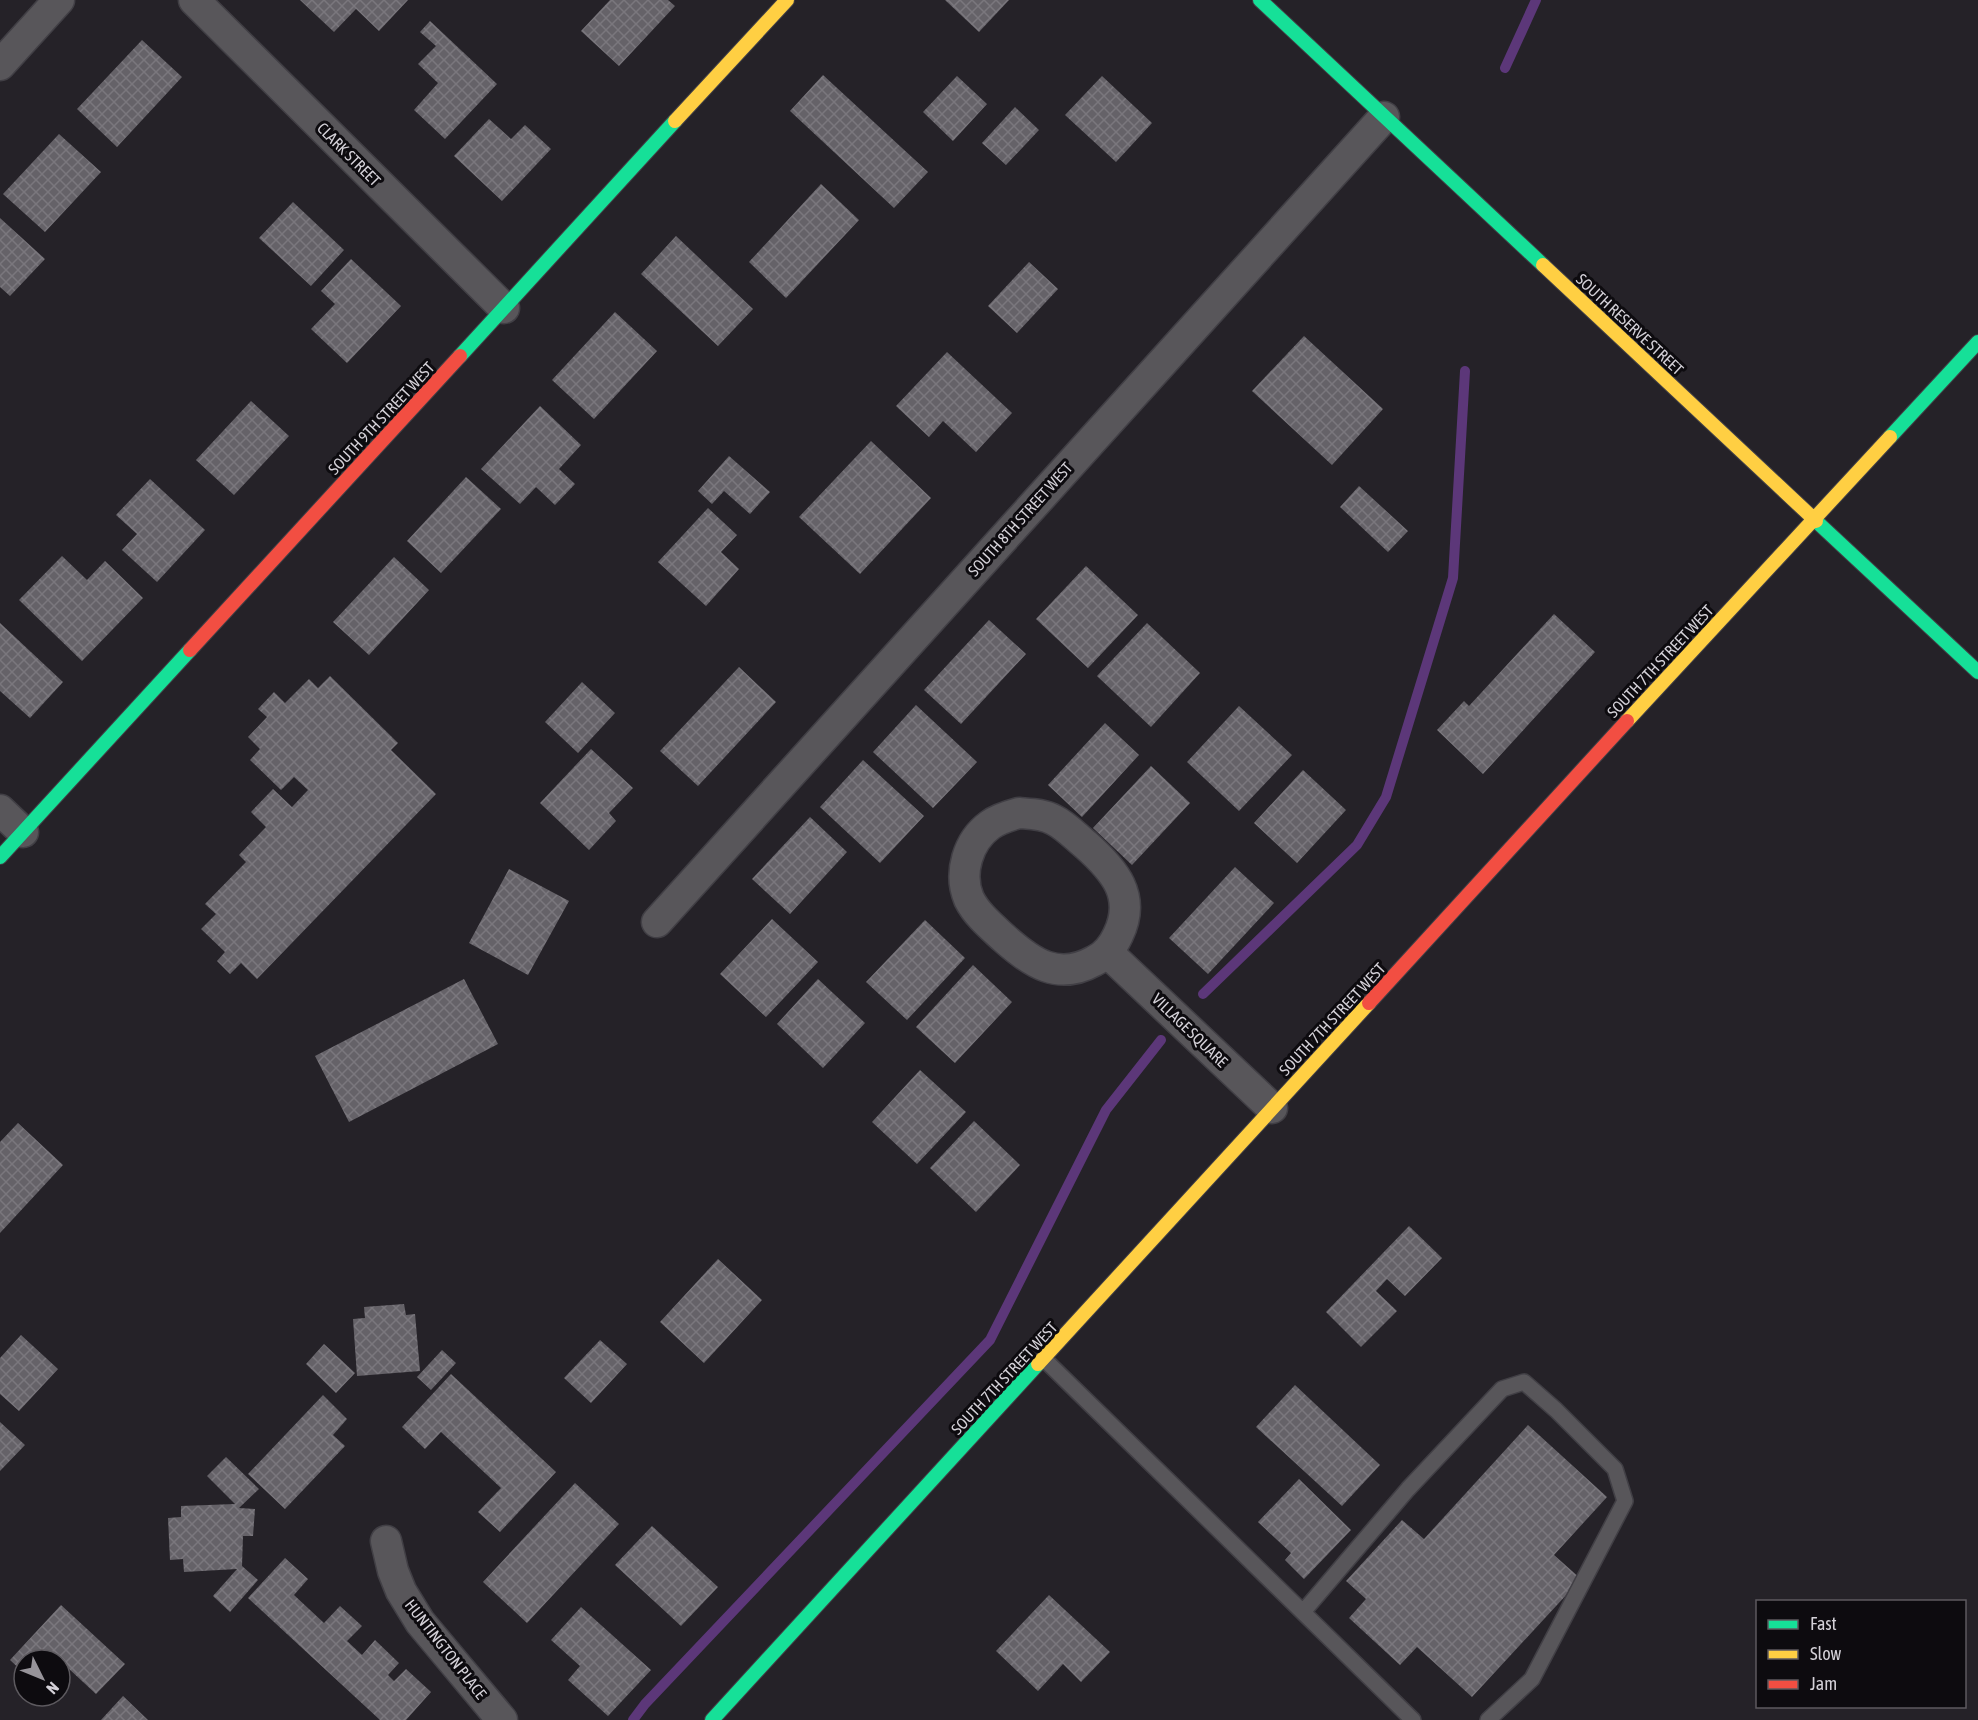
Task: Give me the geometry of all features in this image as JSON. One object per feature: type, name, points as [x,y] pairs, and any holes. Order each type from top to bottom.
[{"type":"main road","name":"SOUTH 9TH STREET WEST","points":[[0,858],[787,0]]},
{"type":"main road","name":"SOUTH RESERVE STREET","points":[[1260,0],[1978,672]]},
{"type":"main road","name":"SOUTH 7TH STREET WEST","points":[[712,1720],[1978,342]]},
{"type":"street","points":[[0,65],[59,0]]},
{"type":"street","name":"CLARK STREET","points":[[194,0],[504,308]]},
{"type":"street","name":"SOUTH 8TH STREET WEST","points":[[657,922],[1384,117]]},
{"type":"street","points":[[0,810],[23,832]]},
{"type":"street","points":[[1019,813],[1037,814],[1053,819],[1068,829],[1106,863],[1123,890],[1125,909],[1122,927],[1107,952],[1096,961],[1082,967],[1068,970],[1052,969],[1026,957],[981,917],[969,898],[965,869],[969,851],[982,832],[1002,818],[1019,813]]},
{"type":"street","name":"VILLAGE SQUARE","points":[[1107,952],[1272,1108]]},
{"type":"street","name":"HUNTINGTON PLACE","points":[[386,1541],[393,1571],[401,1591],[420,1622],[502,1720]]},
{"type":"lane","points":[[1044,1359],[1413,1720]]},
{"type":"lane","points":[[1303,1612],[1408,1489],[1503,1389],[1524,1382],[1615,1468],[1625,1501],[1532,1678],[1488,1720]]},
{"type":"building","points":[[300,0],[408,0],[379,31],[356,9],[334,32]]},
{"type":"building","points":[[610,0],[668,0],[675,6],[619,66],[581,31]]},
{"type":"building","points":[[945,0],[1009,0],[979,32]]},
{"type":"building","points":[[430,21],[497,84],[445,139],[414,110],[438,83],[418,64],[436,46],[420,32]]},
{"type":"building","points":[[142,40],[182,77],[117,147],[77,109]]},
{"type":"building","points":[[823,75],[928,172],[894,208],[790,111]]},
{"type":"building","points":[[957,76],[987,104],[953,141],[923,112]]},
{"type":"building","points":[[1102,76],[1152,123],[1116,162],[1065,115]]},
{"type":"building","points":[[1015,107],[1039,130],[1006,165],[982,143]]},
{"type":"building","points":[[489,119],[511,139],[525,125],[551,149],[502,201],[454,156]]},
{"type":"building","points":[[59,134],[101,172],[45,232],[3,194]]},
{"type":"building","points":[[821,184],[859,220],[786,298],[749,262]]},
{"type":"building","points":[[293,202],[344,250],[311,286],[259,238]]},
{"type":"building","points":[[0,218],[45,259],[10,296],[0,287]]},
{"type":"building","points":[[676,236],[753,309],[718,346],[641,274]]},
{"type":"building","points":[[351,259],[401,306],[347,363],[311,329],[335,304],[321,291]]},
{"type":"building","points":[[1029,262],[1058,289],[1017,333],[988,306]]},
{"type":"building","points":[[615,312],[657,351],[594,419],[552,380]]},
{"type":"building","points":[[1304,336],[1383,409],[1332,465],[1252,391]]},
{"type":"building","points":[[947,352],[1012,413],[976,452],[943,421],[929,437],[896,406]]},
{"type":"building","points":[[251,401],[289,436],[234,495],[196,460]]},
{"type":"building","points":[[540,406],[581,445],[559,469],[575,484],[555,505],[536,487],[520,504],[481,469]]},
{"type":"building","points":[[871,441],[931,498],[860,574],[799,517]]},
{"type":"building","points":[[729,456],[770,492],[750,514],[724,491],[712,504],[698,491]]},
{"type":"building","points":[[466,477],[501,509],[441,573],[407,541]]},
{"type":"building","points":[[150,479],[205,530],[157,582],[122,550],[137,534],[116,515]]},
{"type":"building","points":[[1359,486],[1408,531],[1388,552],[1340,507]]},
{"type":"building","points":[[708,508],[737,535],[721,552],[739,569],[706,606],[658,562]]},
{"type":"building","points":[[62,556],[87,580],[105,561],[143,598],[82,661],[19,600]]},
{"type":"building","points":[[394,557],[429,590],[369,655],[333,622]]},
{"type":"building","points":[[1086,566],[1138,615],[1088,668],[1036,619]]},
{"type":"building","points":[[1554,614],[1595,652],[1483,774],[1437,730],[1464,701],[1469,706]]},
{"type":"building","points":[[989,620],[1026,654],[961,724],[924,690]]},
{"type":"building","points":[[0,623],[63,682],[30,718],[0,691]]},
{"type":"building","points":[[1147,623],[1200,673],[1151,727],[1097,676]]},
{"type":"building","points":[[739,667],[776,702],[698,786],[660,751]]},
{"type":"building","points":[[330,676],[398,743],[391,750],[436,794],[257,979],[241,963],[230,974],[217,961],[225,952],[201,929],[216,914],[205,904],[246,862],[239,855],[266,827],[251,812],[273,789],[292,807],[308,790],[294,777],[281,790],[250,760],[260,749],[248,737],[267,717],[258,709],[274,692],[285,703],[309,679],[318,688]]},
{"type":"building","points":[[582,682],[615,713],[578,753],[545,722]]},
{"type":"building","points":[[916,705],[977,762],[933,808],[873,752]]},
{"type":"building","points":[[1239,706],[1292,755],[1239,811],[1187,762]]},
{"type":"building","points":[[1105,723],[1139,755],[1082,817],[1048,785]]},
{"type":"building","points":[[591,749],[633,788],[609,813],[616,821],[589,850],[540,803]]},
{"type":"building","points":[[863,760],[924,816],[880,863],[820,807]]},
{"type":"building","points":[[1151,766],[1190,803],[1132,865],[1093,828]]},
{"type":"building","points":[[1303,770],[1346,810],[1297,863],[1254,823]]},
{"type":"building","points":[[810,817],[847,852],[790,914],[752,879]]},
{"type":"building","points":[[1235,867],[1274,903],[1208,974],[1169,938]]},
{"type":"building","points":[[509,869],[569,901],[528,975],[469,943]]},
{"type":"building","points":[[772,919],[818,962],[766,1017],[720,974]]},
{"type":"building","points":[[925,920],[965,958],[907,1020],[866,982]]},
{"type":"building","points":[[973,965],[1012,1002],[955,1063],[916,1027]]},
{"type":"building","points":[[464,979],[498,1044],[349,1122],[315,1056]]},
{"type":"building","points":[[818,979],[865,1023],[823,1068],[777,1024]]},
{"type":"building","points":[[920,1070],[966,1112],[917,1164],[872,1122]]},
{"type":"building","points":[[974,1121],[1020,1165],[976,1212],[930,1168]]},
{"type":"building","points":[[18,1123],[63,1165],[0,1233],[0,1142]]},
{"type":"building","points":[[1409,1226],[1442,1258],[1405,1296],[1387,1279],[1376,1291],[1397,1311],[1361,1347],[1326,1312]]},
{"type":"building","points":[[718,1259],[762,1300],[704,1363],[660,1322]]},
{"type":"building","points":[[404,1304],[406,1315],[415,1314],[420,1371],[357,1376],[353,1319],[365,1318],[364,1307]]},
{"type":"building","points":[[21,1335],[58,1369],[19,1411],[0,1394],[0,1358]]},
{"type":"building","points":[[600,1340],[627,1364],[591,1403],[564,1378]]},
{"type":"building","points":[[324,1344],[355,1373],[336,1393],[306,1364]]},
{"type":"building","points":[[442,1350],[456,1363],[431,1390],[417,1377]]},
{"type":"building","points":[[451,1374],[556,1472],[500,1532],[478,1512],[501,1488],[441,1432],[425,1449],[402,1427]]},
{"type":"building","points":[[1295,1385],[1380,1465],[1342,1506],[1256,1427]]},
{"type":"building","points":[[323,1395],[347,1419],[333,1435],[345,1446],[285,1509],[248,1474]]},
{"type":"building","points":[[0,1422],[25,1445],[0,1471]]},
{"type":"building","points":[[1528,1425],[1607,1497],[1554,1555],[1581,1579],[1472,1697],[1417,1647],[1400,1665],[1349,1618],[1366,1599],[1346,1581],[1402,1520],[1424,1539]]},
{"type":"building","points":[[226,1457],[259,1489],[239,1508],[255,1509],[253,1536],[243,1536],[242,1566],[258,1580],[230,1612],[213,1596],[237,1569],[184,1572],[183,1559],[170,1560],[168,1518],[181,1517],[181,1506],[235,1504],[207,1476]]},
{"type":"building","points":[[1299,1479],[1351,1530],[1304,1579],[1285,1560],[1291,1553],[1258,1522]]},
{"type":"building","points":[[575,1483],[619,1524],[527,1623],[483,1582]]},
{"type":"building","points":[[652,1526],[718,1587],[681,1626],[615,1565]]},
{"type":"building","points":[[285,1558],[308,1579],[294,1595],[324,1623],[340,1606],[362,1626],[347,1641],[362,1655],[375,1640],[399,1663],[388,1675],[394,1681],[406,1669],[431,1692],[406,1720],[380,1720],[248,1598]]},
{"type":"building","points":[[1049,1595],[1110,1652],[1081,1682],[1063,1664],[1038,1691],[996,1651]]},
{"type":"building","points":[[61,1605],[125,1664],[96,1694],[72,1672],[72,1648],[21,1648]]},
{"type":"building","points":[[581,1607],[651,1670],[608,1716],[568,1680],[580,1666],[551,1640]]},
{"type":"building","points":[[123,1696],[148,1720],[101,1720]]},
{"type":"waterway","points":[[1505,68],[1536,0]]},
{"type":"waterway","points":[[1203,994],[1357,845],[1386,797],[1453,578],[1465,371]]},
{"type":"waterway","points":[[633,1720],[645,1704],[990,1340],[1106,1110],[1161,1040]]},
{"type":"traffic: fast","points":[[1260,0],[1543,265]]},
{"type":"traffic: fast","points":[[460,356],[675,121]]},
{"type":"traffic: fast","points":[[1890,437],[1978,342]]},
{"type":"traffic: fast","points":[[1816,521],[1978,672]]},
{"type":"traffic: fast","points":[[0,857],[190,650]]},
{"type":"traffic: fast","points":[[712,1720],[1038,1364]]},
{"type":"traffic: slow","points":[[675,121],[787,0]]},
{"type":"traffic: slow","points":[[1543,265],[1816,521]]},
{"type":"traffic: slow","points":[[1627,721],[1890,437]]},
{"type":"traffic: slow","points":[[1038,1364],[1369,1003]]},
{"type":"traffic: jam","points":[[190,650],[460,356]]},
{"type":"traffic: jam","points":[[1369,1003],[1627,721]]}]
